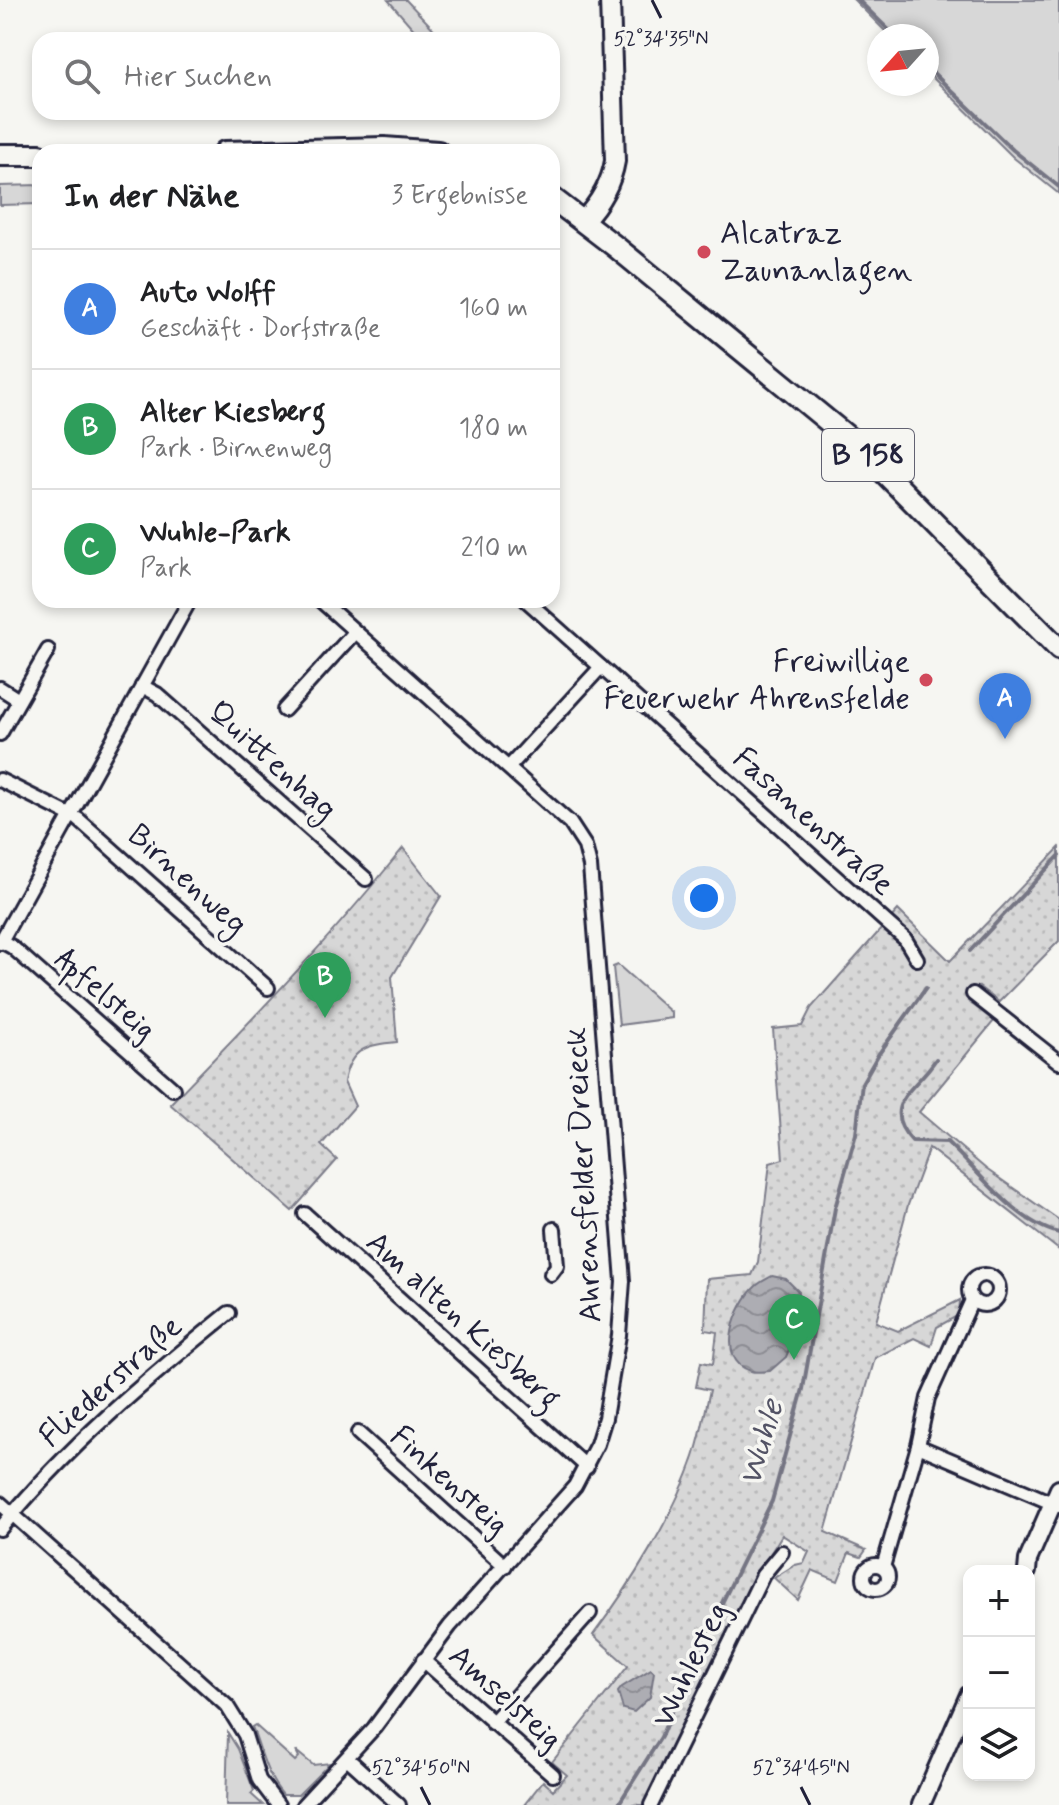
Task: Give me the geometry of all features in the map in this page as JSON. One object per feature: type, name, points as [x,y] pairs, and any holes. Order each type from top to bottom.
[{"type":"main road","points":[[583,221],[600,200],[612,176],[615,161],[610,0]]},
{"type":"main road","points":[[0,155],[32,155]]},
{"type":"main road","name":"B 158","points":[[560,204],[856,444],[1059,649]]},
{"type":"street","points":[[0,942],[186,608]]},
{"type":"street","name":"Ahrensfelder Dreieck","points":[[303,1805],[348,1759],[423,1660],[575,1486],[587,1467],[605,1418],[619,1335],[623,1281],[590,866],[585,846],[578,832],[509,767],[329,608]]},
{"type":"street","name":"Fasanenstraße","points":[[535,608],[905,939],[917,959]]},
{"type":"street","points":[[284,710],[355,632]]},
{"type":"street","points":[[0,734],[48,650]]},
{"type":"street","points":[[509,767],[601,667]]},
{"type":"street","name":"Quittenhag","points":[[142,686],[157,694],[366,879]]},
{"type":"street","points":[[0,688],[19,700]]},
{"type":"street","name":"Birnenweg","points":[[0,780],[69,814],[89,828],[268,988]]},
{"type":"street","name":"Apfelsteig","points":[[0,942],[12,947],[173,1089]]},
{"type":"street","points":[[973,994],[1059,1062]]},
{"type":"street","name":"Am alten Kiesberg","points":[[305,1214],[587,1467]]},
{"type":"street","points":[[551,1274],[557,1266],[554,1229]]},
{"type":"street","points":[[883,1567],[931,1392],[972,1300]]},
{"type":"street","name":"Fliederstraße","points":[[0,1529],[132,1392],[229,1313]]},
{"type":"street","name":"Finkensteig","points":[[358,1433],[505,1566]]},
{"type":"street","points":[[918,1446],[1057,1500],[1025,1565]]},
{"type":"street","points":[[0,1503],[227,1706],[245,1735],[259,1780],[278,1805]]},
{"type":"street","name":"Wuhlesteg","points":[[651,1805],[763,1575],[782,1552]]},
{"type":"street","points":[[492,1723],[590,1613]]},
{"type":"street","name":"Amselsteig","points":[[423,1660],[553,1775]]},
{"type":"street","points":[[921,1805],[963,1709]]},
{"type":"street","points":[[348,1759],[399,1805]]},
{"type":"shaded area","points":[[388,0],[406,0],[436,32],[416,32]]},
{"type":"shaded area","points":[[854,0],[1059,0],[1059,194],[1014,158],[939,84],[939,24],[878,24]]},
{"type":"shaded area","points":[[32,185],[32,204],[0,205],[0,186]]},
{"type":"shaded area","points":[[403,848],[441,896],[392,977],[397,1042],[369,1047],[355,1055],[344,1082],[355,1106],[321,1145],[337,1160],[292,1211],[170,1104],[319,947]]},
{"type":"shaded area","points":[[1059,848],[1059,941],[999,1002],[979,987],[968,1001],[994,1021],[919,1112],[986,1169],[1059,1220],[1059,1250],[929,1148],[908,1205],[876,1322],[898,1331],[960,1300],[959,1315],[937,1327],[931,1346],[914,1338],[875,1358],[825,1532],[866,1550],[861,1557],[849,1553],[838,1581],[812,1570],[798,1600],[774,1578],[804,1563],[809,1552],[782,1535],[762,1567],[643,1805],[524,1805],[543,1781],[553,1790],[567,1775],[552,1762],[628,1666],[593,1635],[650,1549],[694,1457],[710,1390],[696,1387],[701,1362],[713,1364],[717,1332],[705,1330],[707,1279],[752,1275],[758,1262],[770,1163],[783,1159],[773,1029],[802,1026],[811,1008],[898,910],[950,961]]},
{"type":"shaded area","points":[[618,965],[672,1013],[672,1018],[619,1025],[613,967]]},
{"type":"shaded area","points":[[255,1725],[295,1761],[299,1757],[296,1751],[313,1765],[330,1763],[298,1795],[283,1795],[264,1762],[252,1727]]},
{"type":"shaded area","points":[[228,1733],[238,1749],[254,1791],[251,1794],[263,1805],[226,1805]]},
{"type":"water","points":[[772,1276],[786,1279],[799,1292],[799,1313],[786,1357],[770,1371],[753,1372],[740,1365],[733,1356],[732,1331],[749,1294]]},
{"type":"water","points":[[651,1669],[654,1672],[650,1697],[634,1712],[623,1709],[618,1692]]},
{"type":"waterway","points":[[858,0],[883,24]]},
{"type":"waterway","points":[[939,79],[1013,150],[1059,187]]},
{"type":"waterway","name":"Wuhle","points":[[970,951],[1059,856]]},
{"type":"waterway","name":"Wuhle","points":[[618,1805],[661,1737],[688,1672],[772,1501],[803,1389],[835,1208],[856,1134],[862,1083],[926,988]]},
{"type":"waterway","points":[[936,1059],[904,1097],[899,1117],[902,1128],[912,1141],[947,1142],[998,1195],[1027,1218],[1059,1233]]},
{"type":"place","name":"Alcatraz Zaunanlagen","points":[[704,252]]},
{"type":"place","name":"Freiwillige Feuerwehr Ahrensfelde","points":[[926,680]]},
{"type":"place","name":"Auto Wolff","points":[[1005,739]]},
{"type":"place","name":"Alter Kiesberg","points":[[325,1018]]},
{"type":"place","name":"Wuhle-Park","points":[[794,1360]]}]
